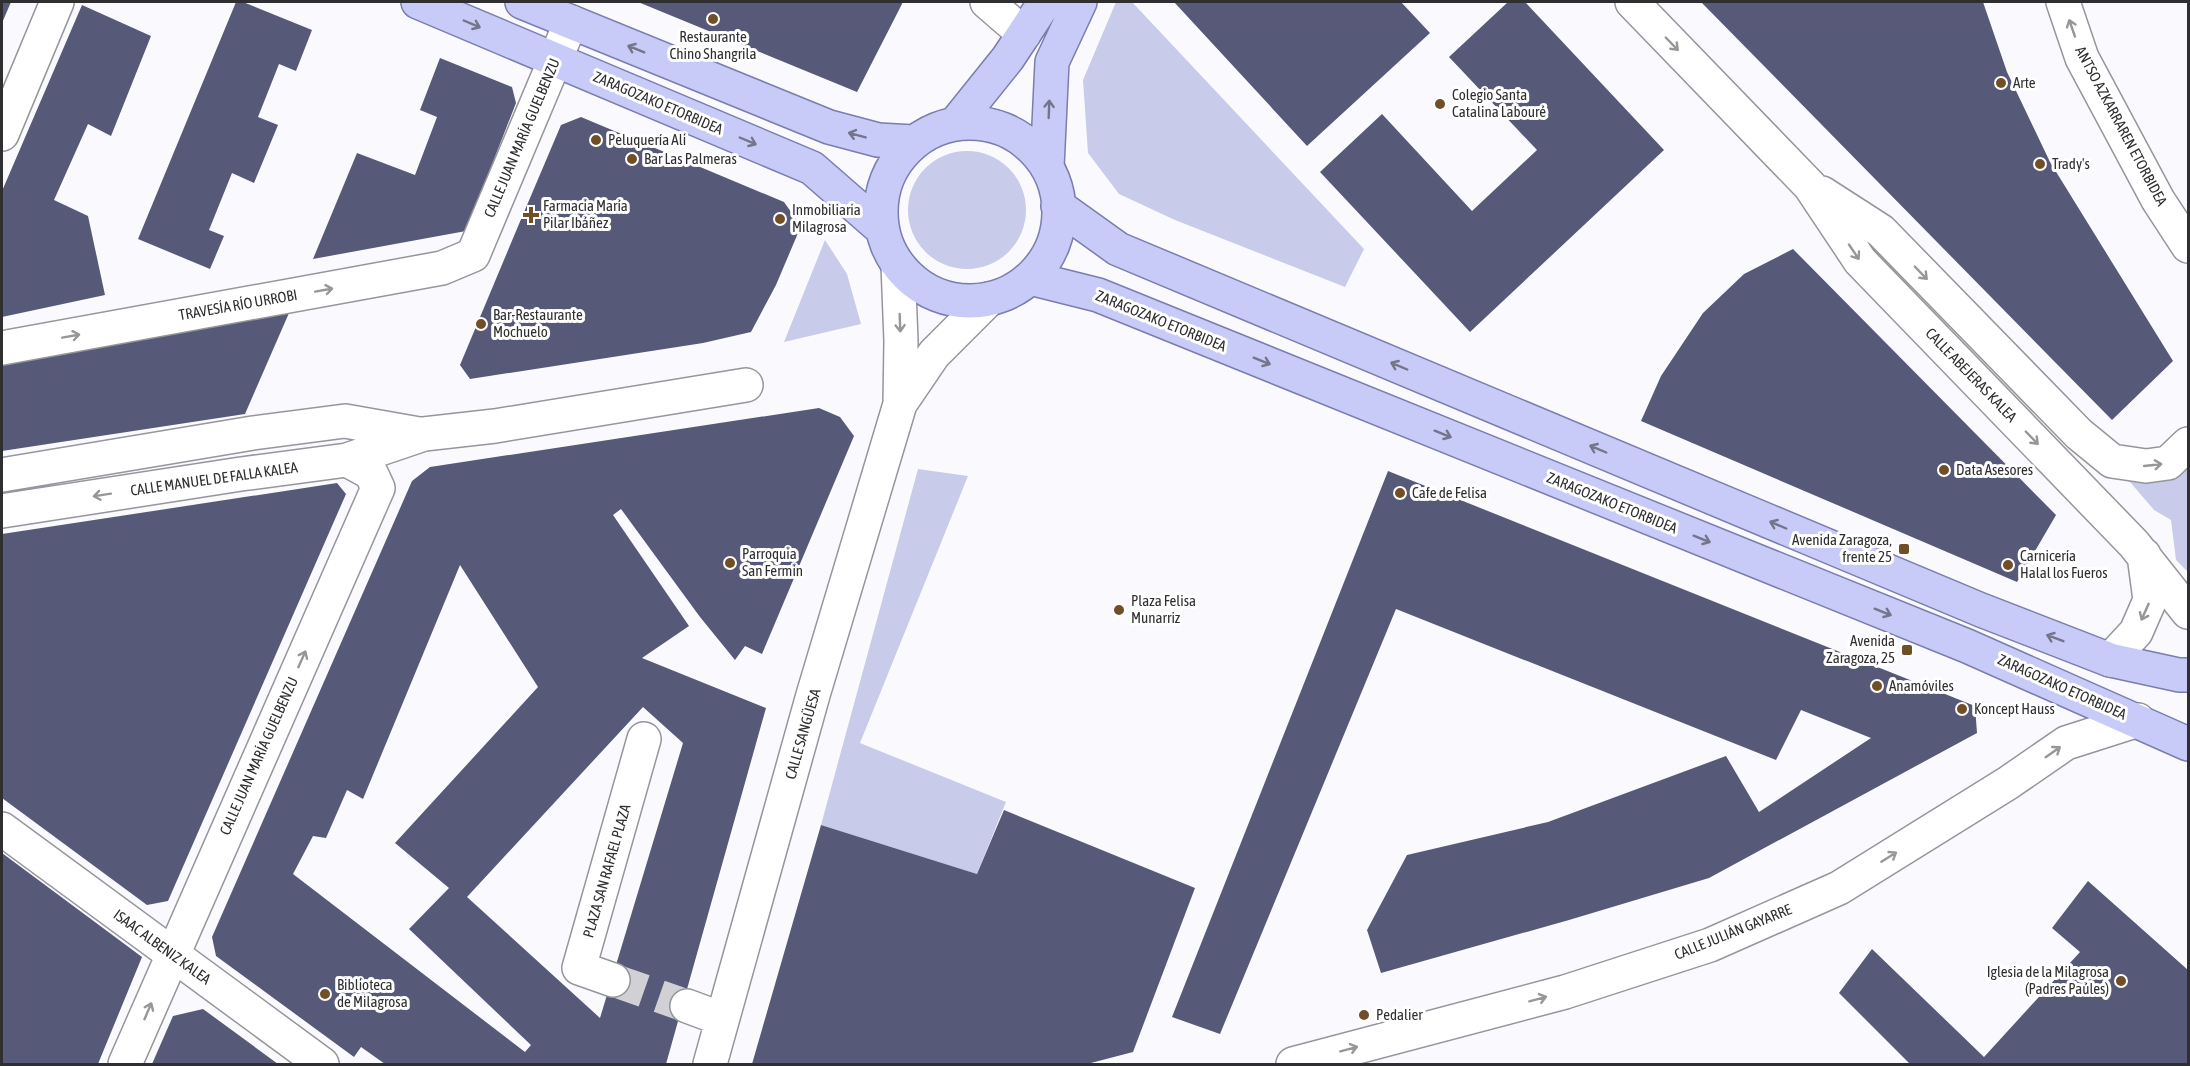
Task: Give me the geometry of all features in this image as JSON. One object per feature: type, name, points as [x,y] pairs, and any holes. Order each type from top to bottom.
[{"type":"main road","name":"ZARAGOZAKO ETORBIDEA","points":[[418,2],[812,168],[882,229]]},
{"type":"main road","points":[[522,2],[829,127],[878,140],[914,142]]},
{"type":"main road","points":[[955,124],[1008,58],[1045,2]]},
{"type":"main road","points":[[1047,167],[1052,62],[1080,2]]},
{"type":"main road","points":[[976,123],[998,127],[1017,136],[1034,150],[1047,167],[1055,186],[1058,206],[1057,226],[1052,245],[1043,263],[1030,278],[1011,291],[989,299],[963,301],[938,296],[916,283],[898,265],[888,248],[882,229],[881,204],[886,181],[897,160],[914,142],[934,130],[955,124],[976,123]]},
{"type":"main road","points":[[1058,206],[1118,249],[1981,610],[2110,660],[2188,675]]},
{"type":"main road","name":"ZARAGOZAKO ETORBIDEA","points":[[1030,278],[1098,295],[1967,646],[2188,744]]},
{"type":"street","points":[[2,134],[14,72],[57,2]]},
{"type":"street","points":[[987,2],[1024,34]]},
{"type":"street","name":"CALLE ABEJERAS KALEA","points":[[1632,2],[1810,186],[1860,261],[2144,555],[2188,612]]},
{"type":"street","name":"ANTSO AZKARRAREN ETORBIDEA","points":[[2063,2],[2082,58],[2158,200],[2188,246]]},
{"type":"street","name":"CALLE JUAN MARÍA GUELBENZU","points":[[473,255],[571,22]]},
{"type":"street","name":"CALLE ABEJERAS KALEA","points":[[1810,186],[1881,231],[2079,434],[2112,461],[2146,466],[2169,463],[2188,444]]},
{"type":"street","name":"TRAVESÍA RÍO URROBI","points":[[2,348],[442,268],[473,255]]},
{"type":"street","name":"CALLE SANGÜESA","points":[[710,1065],[813,695],[900,404],[901,341],[898,265]]},
{"type":"street","name":"CALLE SANGÜESA","points":[[900,404],[934,354],[989,299]]},
{"type":"street","name":"CALLE MANUEL DE FALLA KALEA","points":[[2,511],[347,460],[424,435],[495,426],[746,385]]},
{"type":"street","name":"CALLE MANUEL DE FALLA KALEA","points":[[2,475],[254,433],[345,421],[424,435]]},
{"type":"street","name":"CALLE JUAN MARÍA GUELBENZU","points":[[125,1065],[378,488],[371,472],[347,460]]},
{"type":"street","points":[[2110,660],[2136,632],[2150,600],[2144,555]]},
{"type":"street","name":"CALLE JULIÁN GAYARRE","points":[[1293,1065],[1565,992],[1710,945],[1839,888],[2008,783],[2066,743],[2138,720]]},
{"type":"street","name":"PLAZA SAN RAFAEL PLAZA","points":[[613,980],[579,969],[644,739]]},
{"type":"street","name":"ISAAC ALBENIZ KALEA","points":[[2,829],[322,1065]]},
{"type":"street","points":[[687,1006],[722,1019]]},
{"type":"shaded area","points":[[1116,2],[1132,2],[1364,249],[1345,287],[1175,220],[1119,194],[1088,153],[1083,80]]},
{"type":"shaded area","points":[[967,151],[1000,161],[1016,177],[1026,210],[1016,243],[1000,259],[967,269],[934,259],[918,243],[908,210],[918,177],[934,161]]},
{"type":"shaded area","points":[[825,240],[847,274],[861,324],[784,342]]},
{"type":"shaded area","points":[[2188,444],[2188,572],[2176,560],[2171,520],[2154,510],[2112,461]]},
{"type":"shaded area","points":[[918,469],[968,476],[860,743],[1006,802],[977,874],[821,825]]},
{"type":"building","points":[[2,2],[11,2],[2,23]]},
{"type":"building","points":[[236,2],[243,2],[312,30],[296,71],[279,64],[258,117],[278,125],[254,183],[232,173],[209,230],[224,236],[210,269],[138,239]]},
{"type":"building","points":[[638,2],[903,2],[857,92]]},
{"type":"building","points":[[1174,2],[1401,2],[1430,33],[1307,146]]},
{"type":"building","points":[[1508,2],[1525,2],[1664,150],[1470,332],[1320,172],[1382,114],[1472,211],[1537,150],[1449,57]]},
{"type":"building","points":[[1701,2],[1983,2],[2007,72],[2050,162],[2173,361],[2112,420]]},
{"type":"building","points":[[82,5],[151,36],[111,136],[88,124],[54,200],[88,216],[105,295],[2,317],[2,191]]},
{"type":"building","points":[[440,58],[512,87],[516,103],[466,231],[313,259],[357,153],[415,175],[437,117],[420,110]]},
{"type":"building","points":[[581,117],[784,202],[801,226],[776,285],[751,332],[703,343],[470,379],[460,365],[519,224],[561,125]]},
{"type":"building","points":[[1793,249],[2056,515],[2017,582],[1641,421],[1661,376],[1703,313],[1744,274]]},
{"type":"building","points":[[289,313],[245,414],[2,451],[2,365]]},
{"type":"building","points":[[819,408],[840,417],[854,436],[762,654],[745,646],[735,660],[700,617],[621,509],[613,515],[689,626],[642,658],[766,708],[666,1064],[385,1064],[361,1047],[354,1057],[216,956],[212,937],[412,481],[430,467]],"holes":[[[460,565],[538,687],[395,843],[449,888],[409,929],[531,1045],[525,1052],[293,874],[313,836],[326,838],[347,790],[363,799]],[[643,707],[683,743],[600,1018],[467,897]]]},
{"type":"building","points":[[1388,471],[1975,706],[1977,733],[1709,878],[1381,973],[1367,930],[1407,855],[1548,822],[1726,756],[1759,812],[1871,738],[1801,710],[1776,760],[1396,609],[1220,1034],[1172,1017]]},
{"type":"building","points":[[337,483],[346,494],[168,901],[147,905],[2,798],[2,534]]},
{"type":"building","points":[[1004,810],[1195,888],[1133,1052],[1087,1064],[752,1064],[821,825],[977,874]]},
{"type":"building","points":[[2,853],[142,957],[98,1064],[2,1064]]},
{"type":"building","name":"Iglesia de la Milagrosa (Padres Paúles)","points":[[2088,881],[2188,970],[2187,1064],[1910,1064],[1839,993],[1872,949],[1984,1057],[2080,952],[2052,928]]},
{"type":"building","points":[[203,1009],[278,1064],[152,1064],[173,1016]]},
{"type":"tunnel","points":[[613,980],[687,1006]]},
{"type":"place","name":"Restaurante Chino Shangrila","points":[[713,19]]},
{"type":"place","name":"Arte","points":[[2001,83]]},
{"type":"place","name":"Colegio Santa Catalina Labouré","points":[[1440,104]]},
{"type":"place","name":"Peluquería Ali","points":[[596,140]]},
{"type":"place","name":"Bar Las Palmeras","points":[[632,159]]},
{"type":"place","name":"Trady's","points":[[2040,164]]},
{"type":"place","name":"Farmacia María Pilar Ibáñez","points":[[531,215]]},
{"type":"place","name":"Inmobiliaria Milagrosa","points":[[780,219]]},
{"type":"place","name":"Bar-Restaurante Mochuelo","points":[[481,324]]},
{"type":"place","name":"Data Asesores","points":[[1944,470]]},
{"type":"place","name":"Cafe de Felisa","points":[[1400,493]]},
{"type":"place","name":"Avenida Zaragoza, frente 25","points":[[1904,549]]},
{"type":"place","name":"Parroquia San Fermin","points":[[730,563]]},
{"type":"place","name":"Carnicería Halal los Fueros","points":[[2008,565]]},
{"type":"place","name":"Plaza Felisa Munarriz","points":[[1119,610]]},
{"type":"place","name":"Avenida Zaragoza, 25","points":[[1907,650]]},
{"type":"place","name":"Anamóviles","points":[[1877,686]]},
{"type":"place","name":"Koncept Hauss","points":[[1962,709]]},
{"type":"place","name":"Iglesia de la Milagrosa (Padres Paúles)","points":[[2121,981]]},
{"type":"place","name":"Biblioteca de Milagrosa","points":[[325,994]]},
{"type":"place","name":"Pedalier","points":[[1364,1015]]}]
